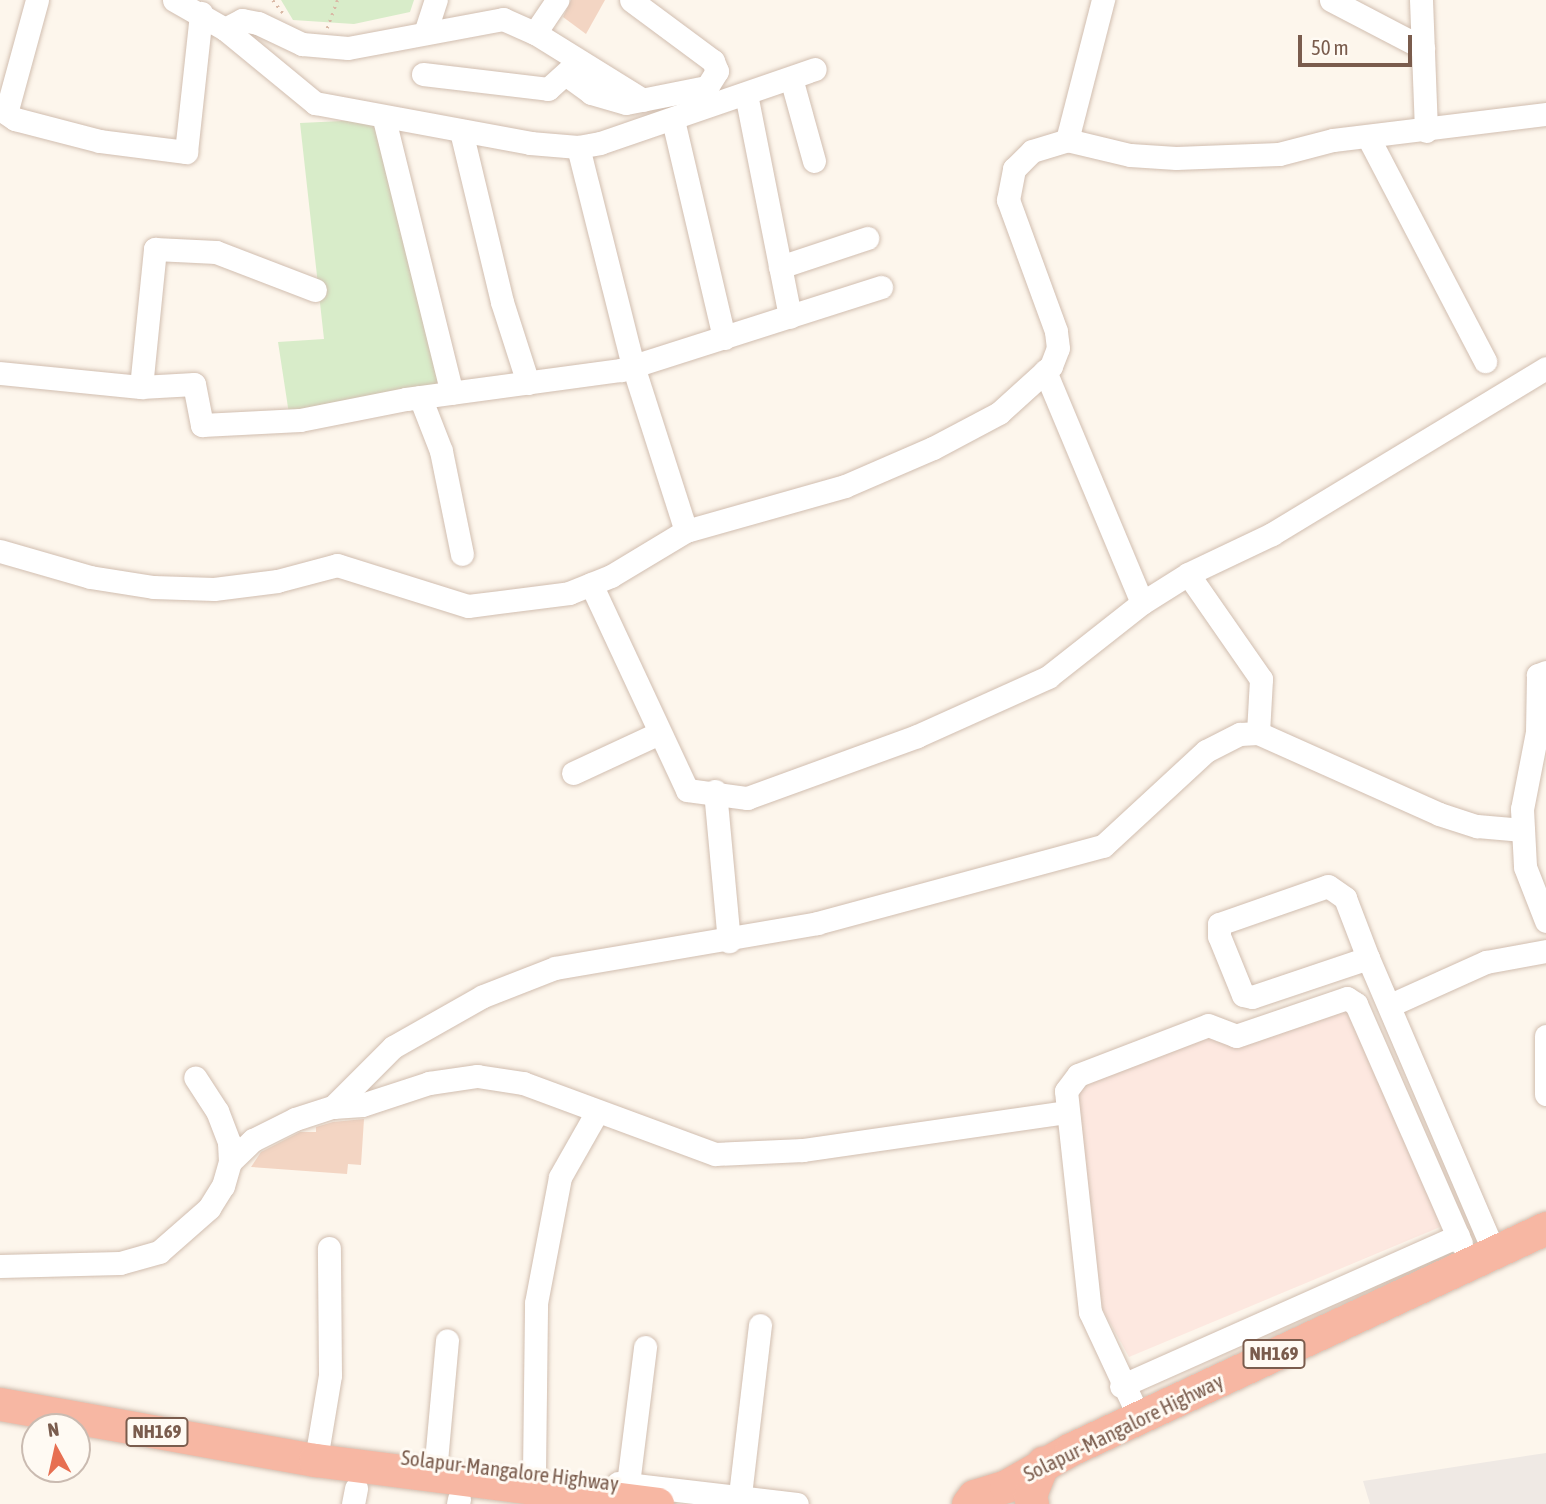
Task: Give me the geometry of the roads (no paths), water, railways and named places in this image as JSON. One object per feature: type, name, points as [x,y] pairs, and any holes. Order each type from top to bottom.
[{"type":"highway","name":"Solapur-Mangalore Highway","points":[[968,1504],[974,1496],[1014,1498],[1042,1463],[1546,1228]]},
{"type":"highway","name":"NH169","points":[[0,1404],[222,1443],[317,1453]]},
{"type":"highway","points":[[0,1422],[21,1426]]},
{"type":"highway","name":"NH169","points":[[91,1440],[355,1496],[517,1504]]},
{"type":"highway","points":[[317,1453],[657,1504]]},
{"type":"street","points":[[37,0],[6,113],[15,120],[100,141],[186,152],[201,13]]},
{"type":"street","points":[[174,0],[225,29],[315,103],[384,119],[578,147],[673,120],[816,69]]},
{"type":"street","points":[[425,33],[436,0]]},
{"type":"street","points":[[535,33],[557,0]]},
{"type":"street","points":[[225,29],[242,20],[320,34],[348,48],[425,33],[484,11],[535,33],[573,69],[643,100],[707,87],[717,71],[703,52],[631,0]]},
{"type":"street","points":[[1067,140],[1103,0]]},
{"type":"street","points":[[1331,0],[1423,48]]},
{"type":"street","points":[[1421,0],[1426,131]]},
{"type":"street","points":[[246,45],[280,26]]},
{"type":"street","points":[[423,74],[548,89],[573,69]]},
{"type":"street","points":[[791,78],[814,161]]},
{"type":"street","points":[[746,94],[790,317]]},
{"type":"street","points":[[0,551],[90,578],[153,587],[214,589],[277,581],[337,565],[428,596],[468,606],[569,593],[591,584],[686,531],[845,486],[933,448],[999,412],[1045,371],[1058,348],[1056,331],[1008,200],[1014,169],[1032,151],[1067,140],[1130,155],[1176,158],[1279,154],[1368,137],[1546,114]]},
{"type":"street","points":[[384,119],[452,393]]},
{"type":"street","points":[[673,120],[724,338]]},
{"type":"street","points":[[461,131],[502,302],[528,383]]},
{"type":"street","points":[[1368,137],[1485,361]]},
{"type":"street","points":[[578,147],[633,366],[686,531]]},
{"type":"street","points":[[780,267],[867,238]]},
{"type":"street","points":[[141,387],[155,249],[216,252],[315,290]]},
{"type":"street","points":[[0,373],[141,387],[194,384],[202,425],[300,420],[420,397],[633,366],[881,287]]},
{"type":"street","points":[[591,584],[657,720],[659,733],[687,790],[715,791],[747,799],[917,736],[1048,677],[1142,603],[1188,573],[1272,534],[1546,369]]},
{"type":"street","points":[[1045,371],[1142,603]]},
{"type":"street","points":[[420,397],[441,451],[462,554]]},
{"type":"street","points":[[1188,573],[1261,679],[1258,733]]},
{"type":"street","points":[[1546,672],[1538,675],[1541,731],[1522,809],[1525,867],[1546,921]]},
{"type":"street","points":[[573,773],[659,733]]},
{"type":"street","points":[[333,1107],[393,1047],[483,996],[555,968],[729,941],[817,923],[1103,846],[1206,751],[1240,734],[1258,733],[1438,814],[1477,826],[1523,830]]},
{"type":"street","points":[[715,791],[729,941]]},
{"type":"street","points":[[1368,958],[1247,997],[1240,992],[1217,929],[1225,920],[1334,887],[1345,898],[1494,1252]]},
{"type":"street","points":[[1397,1002],[1486,962],[1546,951]]},
{"type":"street","points":[[1121,1386],[1460,1239],[1356,1004],[1347,998],[1236,1036],[1208,1025],[1077,1075],[1066,1091],[1090,1311],[1121,1386],[1139,1418]]},
{"type":"street","points":[[1546,1035],[1546,1094]]},
{"type":"street","points":[[0,1266],[120,1263],[159,1252],[209,1208],[230,1162],[253,1140],[333,1107],[362,1105],[429,1083],[477,1076],[523,1083],[715,1154],[751,1154],[1059,1113]]},
{"type":"street","points":[[195,1077],[217,1111],[229,1142],[230,1162]]},
{"type":"street","points":[[534,1473],[536,1303],[560,1177],[597,1112]]},
{"type":"street","points":[[317,1453],[330,1375],[329,1248]]},
{"type":"street","points":[[740,1495],[760,1325]]},
{"type":"street","points":[[436,1461],[447,1340]]},
{"type":"street","points":[[628,1484],[645,1348]]},
{"type":"street","name":"Solapur-Mangalore Highway","points":[[317,1453],[436,1461],[740,1495],[797,1504]]}]
